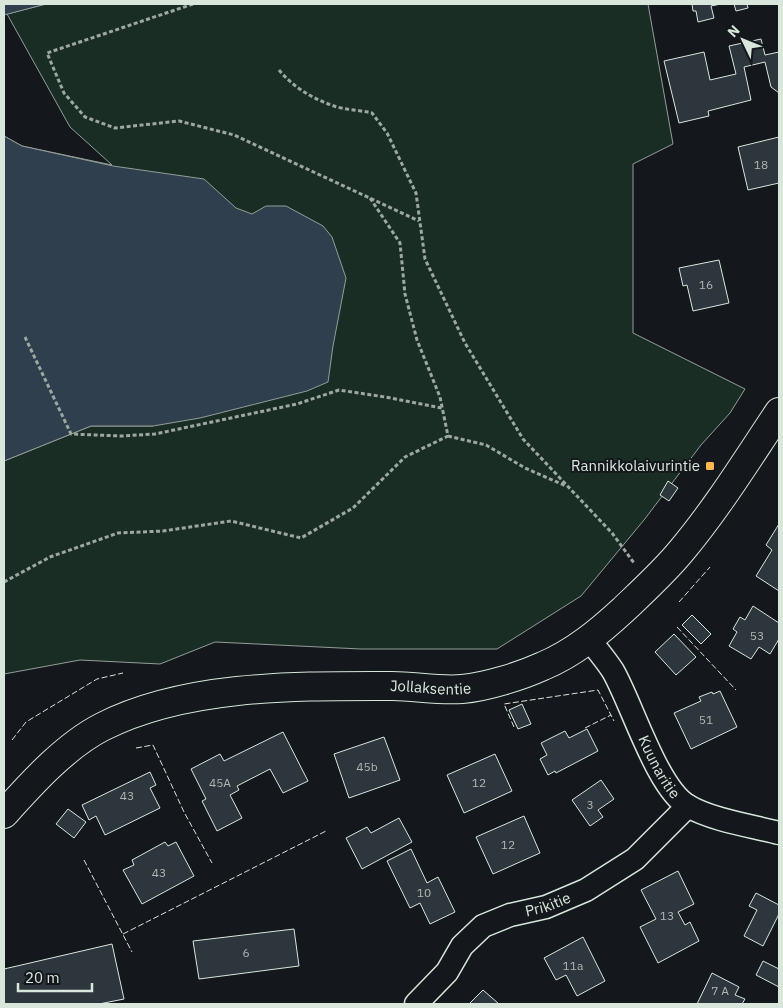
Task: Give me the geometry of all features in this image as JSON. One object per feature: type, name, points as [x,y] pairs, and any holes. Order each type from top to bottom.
[{"type":"main road","name":"Jollaksentie","points":[[4,814],[39,775],[68,750],[101,728],[145,710],[192,696],[292,687],[395,686],[462,689],[503,680],[544,666],[590,640],[682,551],[779,412]]},
{"type":"street","name":"Kuunaritie","points":[[590,640],[613,671],[674,795],[688,806],[707,814],[779,833]]},
{"type":"street","name":"Prikitie","points":[[416,1004],[447,972],[462,946],[484,926],[510,915],[546,907],[586,890],[635,859],[688,806]]},
{"type":"path","points":[[193,4],[47,53],[64,93],[85,117],[115,128],[179,121],[234,135],[420,221]]},
{"type":"path","points":[[279,70],[290,83],[315,98],[335,107],[372,113],[387,133],[416,193],[425,259],[466,343],[523,439],[612,533],[636,566]]},
{"type":"path","points":[[370,198],[400,243],[405,294],[417,340],[440,398],[448,436]]},
{"type":"path","points":[[25,337],[71,434],[122,436],[155,434],[297,404],[339,390],[385,396],[442,408]]},
{"type":"path","points":[[4,582],[50,557],[118,533],[163,531],[231,521],[302,538],[353,508],[405,457],[448,436],[486,445],[525,468],[569,488]]},
{"type":"green space","points":[[46,4],[648,4],[673,144],[633,164],[633,333],[745,389],[730,413],[701,445],[644,520],[581,596],[497,649],[361,649],[215,642],[160,664],[80,660],[4,674],[4,461],[91,426],[153,426],[85,189],[4,136],[22,146],[112,165],[70,127],[7,14]]},
{"type":"water","points":[[4,4],[46,4],[4,15]]},
{"type":"water","points":[[4,136],[22,146],[113,166],[204,179],[236,208],[252,214],[266,206],[286,206],[323,226],[332,237],[346,278],[328,382],[307,391],[200,418],[153,426],[91,426],[4,461]]},
{"type":"building","points":[[692,4],[721,4],[711,6],[714,18],[698,22],[696,11],[693,11]]},
{"type":"building","points":[[734,4],[747,4],[748,8],[736,11]]},
{"type":"building","points":[[761,39],[765,55],[779,52],[779,93],[771,87],[765,62],[744,67],[751,100],[708,111],[709,116],[679,123],[664,61],[704,52],[710,80],[736,74],[729,46]]},
{"type":"building","points":[[779,137],[779,183],[748,190],[738,147]]},
{"type":"building","points":[[719,260],[729,303],[693,311],[687,285],[683,286],[679,268]]},
{"type":"building","points":[[668,481],[678,488],[669,501],[660,495]]},
{"type":"building","points":[[779,524],[779,591],[756,576],[772,550],[766,545]]},
{"type":"building","points":[[753,606],[779,623],[779,639],[770,654],[759,647],[751,659],[729,646],[737,632],[733,629],[740,617],[745,620]]},
{"type":"building","points":[[692,615],[711,634],[701,644],[682,625]]},
{"type":"building","points":[[674,634],[696,657],[676,675],[655,652]]},
{"type":"building","points":[[720,691],[737,727],[691,749],[674,713],[701,701],[699,697]]},
{"type":"building","points":[[522,704],[531,724],[518,729],[509,710]]},
{"type":"building","points":[[587,729],[598,751],[556,773],[555,771],[548,775],[540,759],[547,755],[541,743],[565,731],[569,738]]},
{"type":"building","points":[[283,732],[308,781],[283,793],[270,769],[237,786],[239,790],[230,795],[242,818],[217,831],[202,801],[206,799],[191,769],[220,754],[224,761]]},
{"type":"building","points":[[384,737],[400,780],[349,798],[334,754]]},
{"type":"building","points":[[495,754],[512,791],[464,813],[447,775]]},
{"type":"building","points":[[150,772],[156,785],[150,788],[160,808],[105,835],[96,816],[89,820],[82,805]]},
{"type":"building","points":[[601,780],[614,799],[598,810],[603,817],[590,826],[572,800]]},
{"type":"building","points":[[68,809],[86,822],[74,838],[56,824]]},
{"type":"building","points":[[524,816],[540,853],[493,874],[476,837]]},
{"type":"building","points":[[399,818],[412,842],[362,869],[346,838],[367,827],[371,833]]},
{"type":"building","points":[[165,842],[168,846],[176,842],[194,876],[142,904],[123,870],[134,865],[132,860]]},
{"type":"building","points":[[411,849],[427,883],[438,877],[455,912],[430,924],[420,903],[410,908],[387,861]]},
{"type":"building","points":[[678,871],[694,904],[678,912],[685,925],[690,922],[699,941],[658,963],[640,927],[656,919],[641,890]]},
{"type":"building","points":[[756,893],[779,905],[779,914],[763,946],[744,936],[757,910],[749,906]]},
{"type":"building","points":[[294,929],[299,966],[199,979],[193,941]]},
{"type":"building","points":[[583,937],[605,981],[577,996],[566,975],[556,980],[544,958]]},
{"type":"building","points":[[112,944],[124,999],[99,1004],[4,1004],[4,969]]},
{"type":"building","points":[[763,961],[779,969],[779,987],[756,975]]},
{"type":"building","points":[[712,973],[739,987],[735,995],[745,999],[742,1004],[697,1004]]},
{"type":"building","points":[[483,990],[499,1004],[469,1004]]},
{"type":"fence","points":[[679,602],[710,567]]},
{"type":"fence","points":[[677,627],[736,690]]},
{"type":"fence","points":[[12,740],[26,722],[97,679],[123,673]]},
{"type":"fence","points":[[514,727],[504,704],[598,690],[614,721]]},
{"type":"fence","points":[[585,728],[611,715]]},
{"type":"fence","points":[[136,748],[153,745],[184,812],[212,863]]},
{"type":"fence","points":[[123,934],[326,831]]},
{"type":"fence","points":[[84,860],[132,952]]},
{"type":"place","name":"Rannikkolaivurintie","points":[[710,466]]}]
